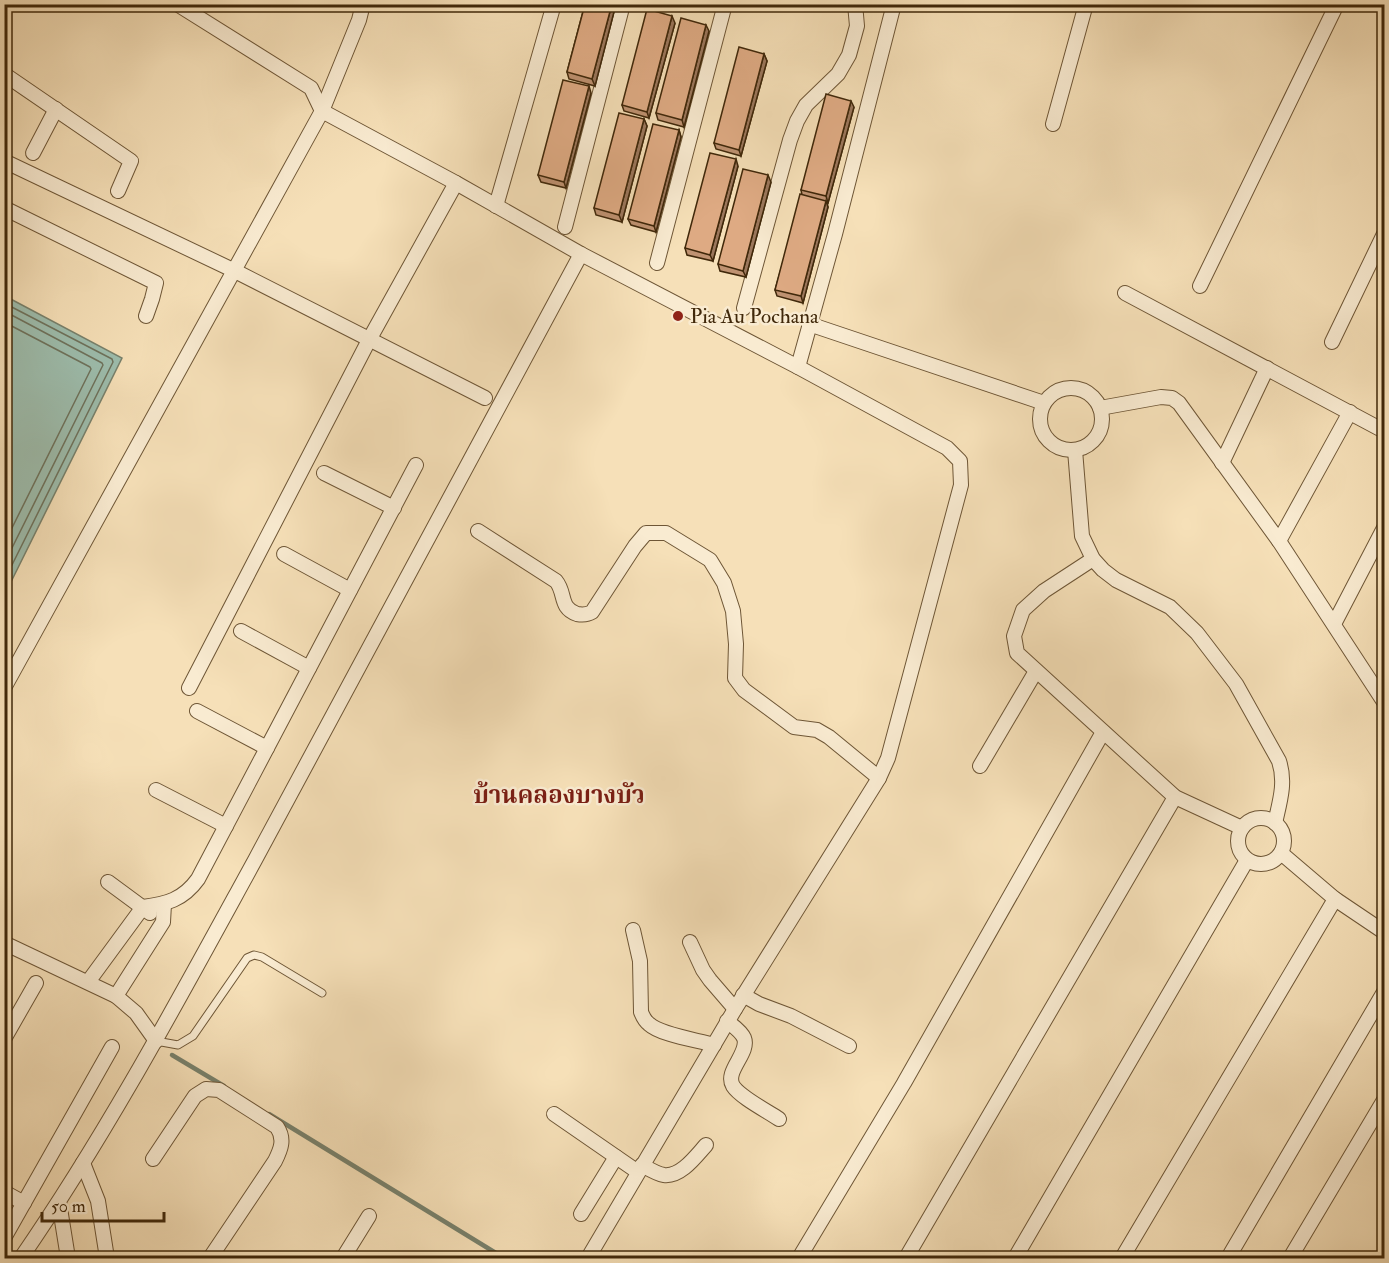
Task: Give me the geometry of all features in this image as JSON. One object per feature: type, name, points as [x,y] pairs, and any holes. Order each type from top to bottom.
[{"type":"street","points":[[177,4],[311,88],[322,111],[581,254],[947,448],[960,461],[961,485],[888,758],[879,778],[735,1008],[588,1258]]},
{"type":"street","points":[[4,688],[236,271],[322,111],[359,20],[363,4]]},
{"type":"street","points":[[496,206],[554,4]]},
{"type":"street","points":[[565,227],[623,4]]},
{"type":"street","points":[[657,263],[725,4]]},
{"type":"street","points":[[744,308],[790,140],[806,105],[838,74],[849,56],[857,26],[855,4]]},
{"type":"street","points":[[798,367],[894,4]]},
{"type":"street","points":[[1053,124],[1086,4]]},
{"type":"street","points":[[1200,286],[1337,4]]},
{"type":"street","points":[[4,74],[130,161],[118,191]]},
{"type":"street","points":[[33,153],[56,110]]},
{"type":"street","points":[[4,161],[236,271],[485,398]]},
{"type":"street","points":[[189,688],[369,340],[456,183]]},
{"type":"street","points":[[4,207],[156,283],[146,316]]},
{"type":"street","points":[[1332,342],[1384,234]]},
{"type":"street","points":[[21,1258],[59,1202],[156,1041],[581,254]]},
{"type":"street","points":[[1125,294],[1384,431]]},
{"type":"street","points":[[809,324],[1044,403]]},
{"type":"street","points":[[1222,463],[1267,368]]},
{"type":"street","points":[[1078,389],[1088,393],[1095,399],[1102,417],[1097,435],[1084,448],[1065,450],[1056,447],[1042,432],[1040,423],[1044,403],[1050,395],[1059,390],[1078,389]]},
{"type":"street","points":[[1100,408],[1161,397],[1172,398],[1179,403],[1279,541],[1384,702]]},
{"type":"street","points":[[1279,541],[1350,412]]},
{"type":"street","points":[[1075,450],[1082,537],[1103,570],[1116,580],[1170,607],[1197,633],[1236,684],[1280,761],[1283,772],[1283,790],[1275,823]]},
{"type":"street","points":[[88,982],[142,907],[164,904],[175,899],[192,887],[198,879],[416,465]]},
{"type":"street","points":[[324,473],[394,508]]},
{"type":"street","points":[[1334,624],[1384,528]]},
{"type":"street","points":[[478,531],[556,581],[568,609],[581,615],[592,612],[646,533],[666,532],[710,560],[724,583],[733,611],[736,644],[735,678],[744,690],[794,727],[817,730],[829,737],[879,778]]},
{"type":"street","points":[[284,554],[351,590]]},
{"type":"street","points":[[1094,559],[1044,591],[1023,610],[1014,636],[1017,653],[1175,797],[1242,828]]},
{"type":"street","points":[[241,632],[309,668]]},
{"type":"street","points":[[980,766],[1036,672]]},
{"type":"street","points":[[197,711],[267,748]]},
{"type":"street","points":[[799,1258],[904,1083],[1103,732]]},
{"type":"street","points":[[156,790],[226,826]]},
{"type":"street","points":[[906,1258],[1175,797]]},
{"type":"street","points":[[1258,818],[1275,823],[1281,829],[1284,837],[1281,853],[1274,860],[1265,864],[1256,864],[1247,860],[1238,845],[1242,828],[1258,818]]},
{"type":"street","points":[[1281,853],[1335,899],[1384,932]]},
{"type":"street","points":[[1015,1258],[1247,860]]},
{"type":"street","points":[[108,882],[162,922]]},
{"type":"street","points":[[1122,1258],[1335,899]]},
{"type":"street","points":[[116,996],[162,922],[164,904]]},
{"type":"street","points":[[633,930],[640,961],[641,1012],[644,1019],[651,1026],[662,1031],[714,1045]]},
{"type":"street","points":[[690,942],[703,970],[735,1008]]},
{"type":"street","points":[[4,944],[116,996],[136,1013],[156,1041]]},
{"type":"street","points":[[4,1039],[36,983]]},
{"type":"street","points":[[1228,1258],[1384,992]]},
{"type":"street","points":[[743,995],[759,1004],[791,1016],[849,1046]]},
{"type":"street","points":[[728,1021],[740,1031],[745,1039],[732,1073],[731,1081],[734,1087],[779,1119]]},
{"type":"street","points":[[4,1238],[112,1047]]},
{"type":"street","points":[[153,1159],[195,1096],[206,1089],[219,1090],[277,1127],[282,1134],[281,1147],[275,1161],[210,1258]]},
{"type":"street","points":[[1290,1258],[1384,1100]]},
{"type":"street","points":[[554,1114],[616,1157],[640,1169],[662,1175],[672,1175],[685,1167],[706,1145]]},
{"type":"street","points":[[581,1214],[616,1157]]},
{"type":"street","points":[[83,1163],[98,1200],[107,1258]]},
{"type":"street","points":[[4,1191],[24,1203]]},
{"type":"street","points":[[59,1202],[68,1258]]},
{"type":"street","points":[[343,1258],[369,1216]]},
{"type":"lane","points":[[156,1041],[178,1045],[193,1036],[247,958],[254,955],[262,957],[322,993]]},
{"type":"water","points":[[5,296],[122,358],[5,594]]},
{"type":"building","points":[[585,4],[612,4],[592,79],[567,72]]},
{"type":"building","points":[[647,9],[672,16],[647,112],[622,105]]},
{"type":"building","points":[[681,18],[706,25],[682,120],[656,113]]},
{"type":"building","points":[[739,47],[764,54],[739,150],[714,143]]},
{"type":"building","points":[[563,80],[589,86],[564,182],[538,175]]},
{"type":"building","points":[[826,94],[851,101],[826,196],[801,190]]},
{"type":"building","points":[[619,113],[644,119],[619,215],[594,208]]},
{"type":"building","points":[[653,124],[679,130],[654,226],[628,219]]},
{"type":"building","points":[[710,153],[736,159],[710,255],[685,248]]},
{"type":"building","points":[[743,169],[768,175],[743,271],[718,264]]},
{"type":"building","points":[[800,194],[826,201],[801,296],[775,290]]},
{"type":"waterway","points":[[172,1055],[224,1086]]},
{"type":"waterway","points":[[269,1114],[504,1258]]},
{"type":"place","name":"Pia Au Pochana","points":[[678,316]]},
{"type":"district","name":"บ้านคลองบางบัว","points":[[559,795]]}]
